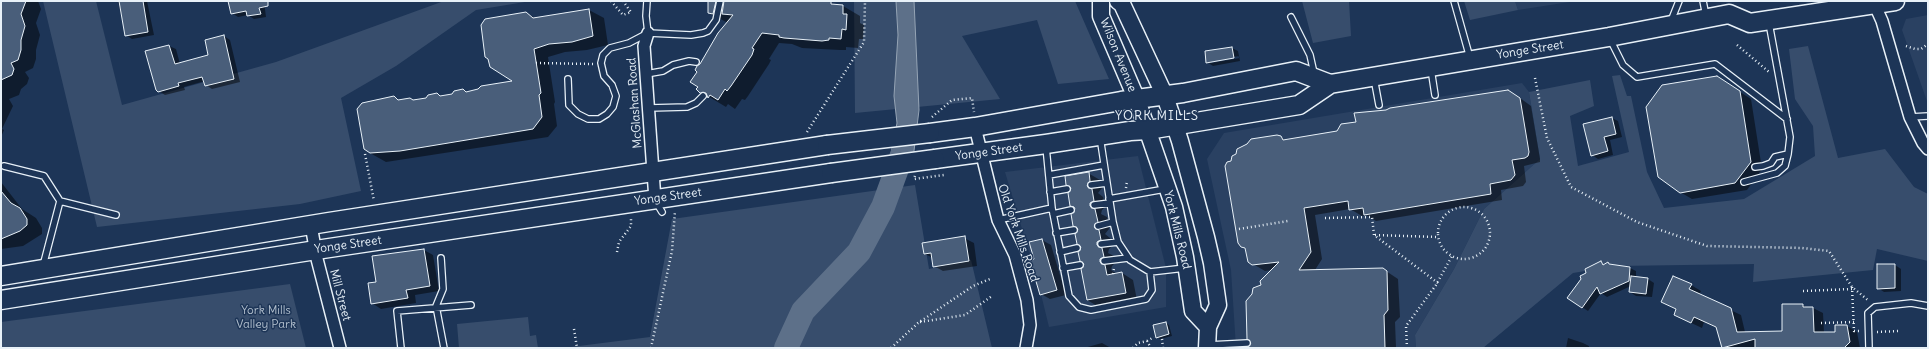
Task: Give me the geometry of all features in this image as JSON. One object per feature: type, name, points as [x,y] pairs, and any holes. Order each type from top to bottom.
[{"type":"main road","name":"Wilson Avenue","points":[[1101,1],[1101,16],[1137,100],[1148,130]]},
{"type":"main road","name":"Wilson Avenue","points":[[1118,1],[1122,4],[1165,96],[1175,126]]},
{"type":"main road","name":"Yonge Street","points":[[1,276],[311,225],[827,145],[931,124],[975,120],[1165,96],[1296,71],[1322,81],[1374,76],[1609,37],[1669,25],[1705,10],[1733,7],[1750,23],[1895,1]]},
{"type":"main road","name":"Yonge Street","points":[[1,300],[316,250],[658,206],[831,173],[1046,144],[1100,135],[1175,126],[1299,105],[1322,81]]},
{"type":"main road","points":[[1175,126],[1212,263],[1218,305],[1208,327],[1207,346]]},
{"type":"main road","name":"York Mills Road","points":[[1148,130],[1174,207],[1187,268],[1193,311],[1208,327]]},
{"type":"street","points":[[1874,3],[1882,21],[1910,117],[1923,143],[1928,149]]},
{"type":"street","name":"McGlashan Road","points":[[648,33],[644,46],[658,206]]},
{"type":"street","name":"Old York Mills Road","points":[[975,120],[981,153],[998,220],[1015,255],[1027,300],[1030,325],[1026,348]]},
{"type":"street","name":"Mill Street","points":[[311,225],[340,348]]},
{"type":"lane","points":[[647,1],[646,16],[648,33]]},
{"type":"lane","points":[[568,79],[570,105],[578,114],[588,119],[599,118],[607,114],[613,107],[616,96],[612,85],[604,76],[601,63],[603,55],[610,48],[629,43],[648,33],[691,35],[702,33],[708,30],[716,20],[720,1]]},
{"type":"lane","points":[[1454,1],[1470,60]]},
{"type":"lane","points":[[1669,25],[1679,1]]},
{"type":"lane","points":[[1291,17],[1322,81]]},
{"type":"lane","points":[[1744,182],[1777,173],[1785,166],[1788,154],[1790,137],[1768,20]]},
{"type":"lane","points":[[1609,37],[1624,65],[1637,77],[1715,64],[1787,119]]},
{"type":"lane","points":[[646,74],[663,70],[673,65],[688,61],[696,62]]},
{"type":"lane","points":[[1431,66],[1435,95]]},
{"type":"lane","points":[[1374,76],[1379,105]]},
{"type":"lane","points":[[649,108],[687,107],[696,103],[703,96]]},
{"type":"lane","points":[[1910,117],[1928,116]]},
{"type":"lane","points":[[1100,135],[1113,222],[1118,242],[1128,258],[1150,272],[1187,268]]},
{"type":"lane","points":[[1046,144],[1052,211],[1068,296],[1079,307],[1091,310],[1146,299],[1152,290],[1150,272]]},
{"type":"lane","points":[[1755,167],[1771,163],[1775,157],[1788,154]]},
{"type":"lane","points":[[1049,175],[1104,164]]},
{"type":"lane","points":[[4,166],[44,176],[60,201],[116,215]]},
{"type":"lane","points":[[1091,185],[1107,183]]},
{"type":"lane","points":[[1094,205],[1168,188]]},
{"type":"lane","points":[[1050,192],[1067,189]]},
{"type":"lane","points":[[42,269],[60,201]]},
{"type":"lane","points":[[998,220],[1052,211],[1071,210]]},
{"type":"lane","points":[[1098,226],[1113,222]]},
{"type":"lane","points":[[1056,233],[1074,230]]},
{"type":"lane","points":[[1101,244],[1118,242]]},
{"type":"lane","points":[[1060,252],[1077,248]]},
{"type":"lane","points":[[441,258],[443,289],[436,306],[444,348]]},
{"type":"lane","points":[[1104,261],[1128,258]]},
{"type":"lane","points":[[1063,268],[1080,265]]},
{"type":"lane","points":[[1869,348],[1868,313],[1875,307],[1911,303],[1928,306]]},
{"type":"lane","points":[[401,348],[397,311],[436,306],[440,308],[471,305]]},
{"type":"lane","points":[[1207,346],[1247,343]]},
{"type":"path","points":[[611,1],[623,15],[631,12],[623,1]]},
{"type":"path","points":[[803,138],[864,42],[865,1]]},
{"type":"path","points":[[1906,46],[1921,49],[1928,44]]},
{"type":"path","points":[[1737,45],[1770,72],[1772,77]]},
{"type":"path","points":[[536,63],[601,63]]},
{"type":"path","points":[[1534,78],[1547,138],[1571,187],[1637,222],[1707,246],[1802,248],[1829,251],[1852,288],[1854,331],[1898,331]]},
{"type":"path","points":[[931,124],[952,100],[972,98],[975,120]]},
{"type":"path","points":[[365,154],[374,202]]},
{"type":"path","points":[[914,179],[944,175]]},
{"type":"path","points":[[1466,206],[1480,212],[1489,224],[1490,240],[1481,253],[1467,259],[1452,256],[1443,248],[1438,237],[1440,221],[1451,210],[1466,206]]},
{"type":"path","points":[[651,348],[672,251],[676,210]]},
{"type":"path","points":[[617,252],[619,242],[631,226],[631,216]]},
{"type":"path","points":[[1325,218],[1372,217],[1374,235],[1438,282]]},
{"type":"path","points":[[1239,230],[1288,221]]},
{"type":"path","points":[[1374,235],[1438,237]]},
{"type":"path","points":[[1407,348],[1406,326],[1438,282],[1452,256]]},
{"type":"path","points":[[891,348],[918,322],[973,286],[990,279]]},
{"type":"path","points":[[1803,291],[1852,288],[1863,294],[1875,307]]},
{"type":"path","points":[[918,322],[964,315],[992,296]]},
{"type":"path","points":[[1821,323],[1854,322]]},
{"type":"path","points":[[574,329],[576,348]]},
{"type":"path","points":[[1133,348],[1138,343],[1147,341],[1154,337]]},
{"type":"path","points":[[1162,339],[1163,348]]},
{"type":"path","points":[[1147,341],[1151,348]]},
{"type":"shaded area","points":[[896,1],[914,1],[919,110],[913,159],[891,186],[890,159],[897,123],[894,96],[898,35]]},
{"type":"shaded area","points":[[1515,1],[1576,1],[1518,10]]},
{"type":"shaded area","points":[[1928,15],[1928,104],[1902,30],[1906,19]]},
{"type":"shaded area","points":[[1522,83],[1529,92],[1540,159],[1484,209],[1454,269],[1415,335],[1416,348],[1236,348],[1231,270],[1207,159],[1224,133]]},
{"type":"shaded area","points":[[1138,156],[1166,268],[1166,307],[1049,327],[1038,282],[1005,172]]},
{"type":"green space","points":[[43,1],[96,1],[122,105],[276,62],[444,1],[531,1],[476,10],[396,66],[341,98],[361,191],[300,204],[97,227]]},
{"type":"green space","points":[[854,1],[1075,1],[1109,79],[1058,84],[1037,20],[962,36],[1000,99],[855,113]]},
{"type":"green space","points":[[1302,1],[1349,1],[1351,36],[1313,43]]},
{"type":"green space","points":[[1464,1],[1515,1],[1518,10],[1470,20]]},
{"type":"green space","points":[[1808,46],[1838,158],[1885,149],[1914,187],[1928,194],[1928,261],[1877,249],[1873,270],[1753,282],[1754,264],[1616,266],[1573,273],[1483,348],[1416,348],[1415,335],[1454,269],[1484,209],[1540,159],[1529,92],[1590,80],[1594,106],[1570,116],[1578,166],[1629,152],[1612,76],[1620,75],[1627,96],[1631,96],[1647,172],[1664,208],[1744,199],[1815,156],[1813,126],[1795,99],[1789,49]]},
{"type":"green space","points":[[915,185],[929,269],[971,260],[992,348],[563,348],[650,337],[672,219]]},
{"type":"green space","name":"York Mills Valley Park","points":[[290,284],[306,348],[1,348],[1,322]]},
{"type":"green space","points":[[528,317],[530,336],[536,335],[538,348],[459,348],[457,324]]},
{"type":"building","points":[[1,1],[26,1],[21,14],[25,26],[18,60],[11,63],[14,69],[12,75],[1,80]]},
{"type":"building","points":[[119,1],[143,1],[148,32],[125,36]]},
{"type":"building","points":[[228,1],[268,1],[268,6],[259,8],[261,14],[247,16],[246,11],[231,14]]},
{"type":"building","points":[[708,1],[716,1],[713,14],[708,13]]},
{"type":"building","points":[[724,1],[831,1],[831,4],[843,5],[843,14],[847,14],[846,30],[842,29],[841,39],[829,38],[829,40],[822,41],[784,38],[779,37],[779,35],[762,33],[752,48],[754,49],[752,55],[727,91],[725,89],[718,100],[710,95],[708,98],[706,93],[700,93],[696,89],[698,87],[690,82],[697,72],[695,70],[697,66],[700,64],[718,33],[733,15],[722,14]]},
{"type":"building","points":[[589,9],[593,36],[572,42],[549,44],[534,49],[541,93],[539,95],[542,117],[533,129],[400,151],[370,153],[364,149],[357,109],[362,103],[394,96],[398,100],[410,98],[413,100],[426,98],[428,95],[437,93],[440,96],[452,94],[454,91],[463,89],[466,92],[478,89],[481,86],[512,81],[490,67],[488,59],[485,57],[481,25],[485,19],[526,12],[533,18]]},
{"type":"building","points":[[224,35],[234,79],[205,86],[202,77],[178,83],[179,86],[158,92],[156,90],[145,51],[169,45],[175,64],[208,55],[205,40]]},
{"type":"building","points":[[1232,47],[1234,58],[1206,63],[1205,51]]},
{"type":"building","points":[[1717,76],[1740,91],[1751,162],[1735,183],[1680,193],[1658,177],[1646,107],[1662,85]]},
{"type":"building","points":[[1508,90],[1520,98],[1529,152],[1528,156],[1525,158],[1512,160],[1515,175],[1511,180],[1490,184],[1491,194],[1364,215],[1363,208],[1349,210],[1348,201],[1304,208],[1311,252],[1299,270],[1383,268],[1387,271],[1388,310],[1384,315],[1385,348],[1247,348],[1251,343],[1247,339],[1246,301],[1252,294],[1253,288],[1261,285],[1260,281],[1279,262],[1252,265],[1248,262],[1245,248],[1241,247],[1238,243],[1225,166],[1227,162],[1231,161],[1232,156],[1236,154],[1237,149],[1247,144],[1251,139],[1277,135],[1281,136],[1283,140],[1337,131],[1341,124],[1356,122],[1354,113],[1386,110],[1390,108]]},
{"type":"building","points":[[1612,117],[1616,134],[1604,137],[1608,151],[1591,156],[1583,124]]},
{"type":"building","points":[[1089,172],[1090,181],[1087,186],[1092,189],[1094,201],[1090,203],[1090,206],[1095,209],[1098,222],[1094,227],[1099,230],[1101,240],[1097,242],[1097,245],[1102,248],[1104,257],[1100,259],[1100,262],[1105,265],[1107,275],[1122,272],[1126,293],[1087,300],[1081,269],[1084,264],[1080,261],[1078,252],[1081,247],[1077,244],[1075,234],[1078,229],[1073,226],[1071,214],[1075,209],[1074,207],[1070,206],[1068,193],[1071,188],[1066,185],[1065,176]]},
{"type":"building","points":[[1,191],[11,203],[20,208],[27,219],[27,225],[20,231],[1,239]]},
{"type":"building","points":[[965,236],[969,261],[933,267],[931,253],[924,254],[922,243]]},
{"type":"building","points":[[1042,239],[1057,290],[1040,295],[1030,261],[1034,259],[1029,242]]},
{"type":"building","points":[[424,249],[430,286],[406,290],[408,298],[371,304],[368,283],[376,282],[372,256]]},
{"type":"building","points":[[1601,261],[1603,265],[1608,262],[1609,264],[1630,267],[1629,281],[1600,294],[1597,287],[1582,308],[1567,298],[1581,279],[1580,276],[1586,273],[1585,269]]},
{"type":"building","points":[[1877,264],[1895,264],[1895,288],[1877,289]]},
{"type":"building","points":[[1631,276],[1648,278],[1646,294],[1629,292]]},
{"type":"building","points":[[1673,276],[1692,284],[1689,289],[1731,308],[1737,332],[1782,331],[1782,304],[1803,304],[1803,307],[1813,307],[1814,332],[1835,332],[1835,325],[1847,325],[1850,342],[1844,348],[1755,348],[1755,339],[1722,348],[1716,327],[1694,317],[1691,323],[1674,315],[1676,309],[1661,302]]},
{"type":"building","points":[[1166,322],[1169,334],[1156,338],[1153,325]]},
{"type":"waterway","points":[[786,348],[803,311],[859,252],[883,207],[902,155]]},
{"type":"district","name":"YORK MILLS","points":[[1157,116]]}]
